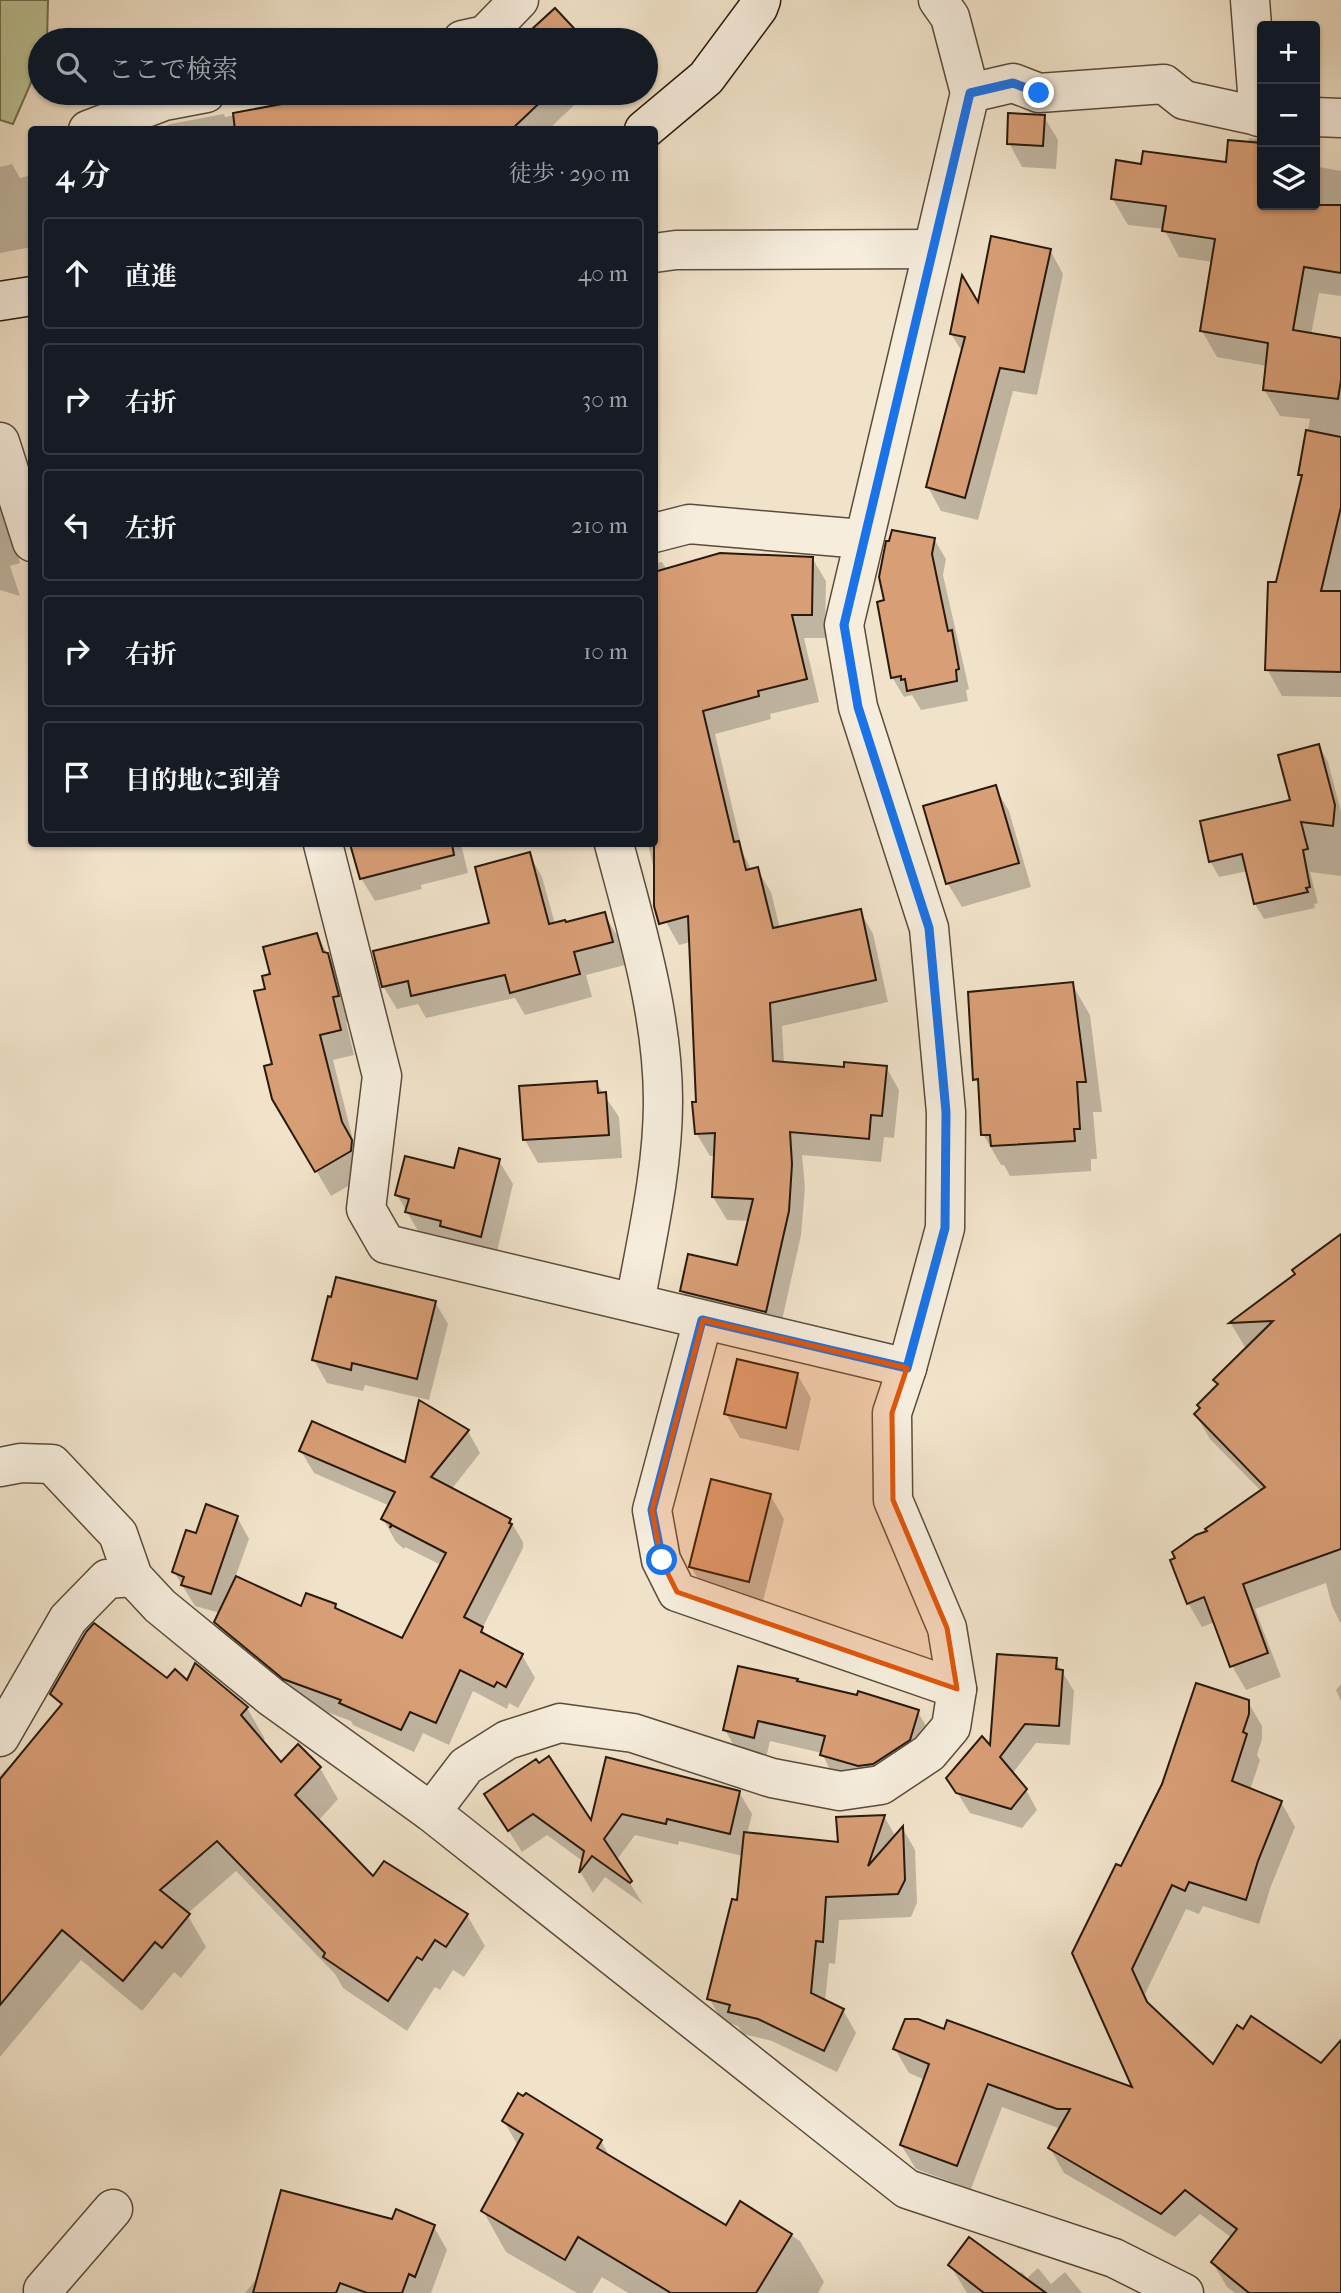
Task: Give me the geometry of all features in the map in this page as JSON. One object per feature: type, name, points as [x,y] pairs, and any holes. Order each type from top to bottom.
[{"type":"street","points":[[492,28],[519,0]]},
{"type":"street","points":[[649,126],[706,78],[758,8],[761,0]]},
{"type":"street","points":[[431,1812],[466,1766],[507,1740],[559,1723],[633,1733],[772,1779],[840,1791],[881,1785],[929,1753],[951,1727],[957,1689],[947,1628],[893,1500],[892,1413],[945,1228],[946,1112],[929,928],[858,707],[844,625],[862,539],[970,93],[950,17],[937,0]]},
{"type":"street","points":[[1250,0],[1258,84]]},
{"type":"street","points":[[970,93],[1013,83],[1039,93],[1164,84],[1184,100],[1257,116]]},
{"type":"street","points":[[98,126],[154,105]]},
{"type":"street","points":[[1320,117],[1341,118]]},
{"type":"street","points":[[658,252],[676,250],[932,249]]},
{"type":"street","points":[[0,301],[28,297]]},
{"type":"street","points":[[28,431],[0,441],[28,529]]},
{"type":"street","points":[[658,532],[689,524],[862,539]]},
{"type":"street","points":[[324,847],[382,1076],[366,1209],[386,1244],[907,1368]]},
{"type":"street","points":[[615,847],[656,1015],[663,1101],[658,1173],[635,1303]]},
{"type":"street","points":[[702,1320],[652,1510],[662,1560],[677,1591],[957,1689]]},
{"type":"street","points":[[0,1467],[21,1463],[52,1464],[118,1534],[133,1577],[160,1606],[270,1696],[431,1812],[907,2189],[1114,2258],[1184,2293]]},
{"type":"street","points":[[0,1737],[68,1619],[107,1578],[133,1577]]},
{"type":"street","points":[[47,2293],[43,2290],[113,2209]]},
{"type":"highlighted area","points":[[703,1320],[907,1368],[892,1413],[893,1500],[947,1628],[957,1689],[677,1592],[661,1560],[652,1510]]},
{"type":"green space","points":[[0,0],[48,0],[47,28],[28,28],[28,90],[13,124],[0,120]]},
{"type":"building","points":[[555,8],[574,28],[533,28]]},
{"type":"building","points":[[276,105],[537,105],[515,126],[235,126],[233,113]]},
{"type":"building","points":[[1008,113],[1045,115],[1043,146],[1007,144]]},
{"type":"building","points":[[1228,140],[1257,143],[1257,210],[1320,210],[1320,205],[1341,205],[1341,273],[1304,267],[1293,330],[1341,338],[1338,399],[1263,390],[1268,343],[1200,331],[1215,239],[1162,231],[1166,206],[1111,199],[1116,160],[1141,164],[1143,151],[1226,162]]},
{"type":"building","points":[[991,236],[1051,249],[1024,372],[1000,368],[965,498],[926,487],[965,337],[950,334],[962,275],[978,302]]},
{"type":"building","points":[[1306,430],[1341,437],[1341,507],[1321,591],[1341,591],[1341,672],[1265,670],[1268,582],[1276,582],[1302,475],[1298,475]]},
{"type":"building","points":[[892,530],[935,538],[932,554],[948,631],[952,630],[959,669],[956,670],[957,681],[907,691],[905,679],[901,680],[901,676],[891,678],[877,602],[884,600],[879,577],[886,541],[889,541]]},
{"type":"building","points":[[720,553],[813,557],[812,615],[792,615],[807,679],[758,691],[759,696],[703,711],[734,842],[739,841],[746,870],[758,867],[773,928],[861,909],[876,980],[770,1003],[773,1061],[844,1067],[844,1062],[887,1066],[882,1116],[871,1115],[869,1139],[790,1132],[792,1164],[789,1211],[766,1312],[680,1291],[688,1254],[737,1265],[753,1199],[712,1197],[715,1133],[695,1134],[692,1102],[696,1102],[688,916],[659,924],[654,906],[654,847],[658,847],[658,571]]},
{"type":"building","points":[[1319,744],[1335,805],[1333,826],[1301,822],[1308,849],[1303,850],[1310,887],[1306,888],[1308,892],[1254,904],[1242,854],[1209,862],[1200,821],[1290,800],[1278,755]]},
{"type":"building","points":[[996,785],[1019,863],[946,884],[923,806]]},
{"type":"building","points":[[351,847],[453,847],[454,855],[360,879]]},
{"type":"building","points":[[530,852],[549,924],[605,912],[613,942],[574,952],[580,974],[510,993],[505,975],[411,996],[408,981],[382,987],[373,951],[489,923],[475,867]]},
{"type":"building","points":[[317,933],[323,952],[328,953],[339,996],[333,997],[341,1030],[320,1035],[342,1122],[352,1140],[351,1151],[315,1172],[272,1099],[264,1066],[272,1064],[254,991],[265,989],[262,976],[270,974],[263,947]]},
{"type":"building","points":[[1073,982],[1086,1082],[1077,1082],[1080,1129],[1074,1129],[1075,1141],[991,1146],[990,1135],[981,1135],[978,1079],[973,1080],[968,992]]},
{"type":"building","points":[[597,1081],[598,1093],[606,1092],[609,1135],[523,1140],[519,1086]]},
{"type":"building","points":[[459,1148],[500,1159],[481,1237],[440,1226],[441,1221],[405,1212],[409,1199],[395,1195],[405,1156],[454,1168]]},
{"type":"building","points":[[1341,1234],[1341,1549],[1243,1584],[1268,1653],[1230,1667],[1204,1597],[1187,1604],[1170,1560],[1175,1558],[1172,1552],[1196,1535],[1207,1531],[1205,1529],[1265,1487],[1194,1414],[1200,1408],[1197,1405],[1218,1384],[1213,1380],[1273,1321],[1229,1323],[1295,1274],[1292,1270]]},
{"type":"building","points":[[336,1277],[436,1301],[417,1379],[352,1363],[351,1370],[312,1360],[328,1296],[331,1297]]},
{"type":"building","points":[[737,1359],[798,1373],[786,1428],[724,1414]]},
{"type":"building","points":[[419,1400],[469,1430],[431,1477],[511,1519],[509,1523],[512,1524],[464,1617],[483,1627],[481,1632],[523,1654],[506,1687],[497,1682],[494,1687],[460,1670],[436,1723],[410,1712],[401,1730],[339,1703],[341,1700],[283,1679],[214,1622],[236,1576],[301,1606],[306,1593],[336,1604],[335,1608],[402,1638],[446,1553],[392,1525],[390,1528],[391,1524],[381,1519],[395,1492],[299,1451],[312,1421],[405,1462]]},
{"type":"building","points":[[711,1479],[771,1494],[749,1582],[689,1567]]},
{"type":"building","points":[[206,1504],[238,1516],[211,1594],[181,1585],[184,1577],[172,1572],[186,1530],[196,1533]]},
{"type":"building","points":[[94,1623],[167,1678],[175,1669],[187,1680],[195,1663],[248,1707],[241,1715],[281,1762],[298,1744],[321,1767],[295,1795],[373,1876],[384,1861],[468,1914],[446,1947],[435,1940],[422,1960],[417,1957],[388,2001],[323,1957],[325,1953],[217,1841],[160,1890],[190,1914],[162,1948],[155,1942],[123,1981],[62,1930],[0,2005],[0,1779],[62,1704],[50,1694]]},
{"type":"building","points":[[997,1654],[1057,1658],[1056,1669],[1063,1670],[1059,1726],[1025,1724],[1000,1757],[1027,1789],[1011,1809],[956,1793],[946,1778],[982,1736],[990,1745]]},
{"type":"building","points":[[738,1666],[857,1695],[858,1691],[919,1710],[910,1740],[873,1764],[858,1766],[820,1755],[825,1736],[758,1721],[754,1738],[723,1730]]},
{"type":"building","points":[[1196,1683],[1249,1700],[1249,1714],[1243,1732],[1247,1734],[1232,1781],[1282,1801],[1246,1900],[1189,1882],[1185,1891],[1172,1885],[1132,1969],[1147,2002],[1213,2064],[1237,2025],[1243,2029],[1251,2016],[1321,2063],[1341,2040],[1341,2293],[1249,2293],[1211,2262],[1237,2229],[1185,2190],[1161,2214],[1048,2148],[1070,2109],[1057,2109],[988,2084],[957,2166],[900,2145],[929,2064],[893,2049],[905,2019],[918,2019],[944,2029],[947,2020],[1132,2087],[1072,1953],[1116,1864],[1121,1866],[1162,1784]]},
{"type":"building","points":[[549,1756],[591,1820],[606,1757],[740,1791],[730,1834],[667,1819],[666,1824],[622,1814],[604,1839],[632,1881],[630,1883],[592,1856],[579,1873],[584,1851],[533,1814],[508,1831],[484,1794],[536,1759],[539,1763]]},
{"type":"building","points":[[885,1815],[868,1866],[903,1826],[905,1880],[898,1894],[826,1897],[823,1942],[816,1941],[811,1993],[844,2009],[824,2051],[758,2019],[728,2012],[730,2005],[707,1999],[732,1899],[737,1900],[744,1832],[838,1842],[836,1817]]},
{"type":"building","points":[[518,2093],[523,2096],[526,2093],[602,2140],[597,2148],[726,2225],[740,2201],[792,2234],[756,2293],[671,2293],[578,2237],[565,2260],[481,2211],[523,2134],[502,2121]]},
{"type":"building","points":[[281,2190],[392,2219],[396,2209],[435,2225],[415,2277],[409,2274],[402,2293],[367,2293],[340,2283],[336,2293],[253,2293]]},
{"type":"building","points":[[969,2237],[1046,2293],[984,2293],[948,2265]]},
{"type":"route","points":[[662,1560],[652,1510],[702,1320],[907,1368],[945,1228],[946,1112],[929,928],[858,707],[844,625],[862,539],[970,93],[1013,83],[1039,93]]}]
